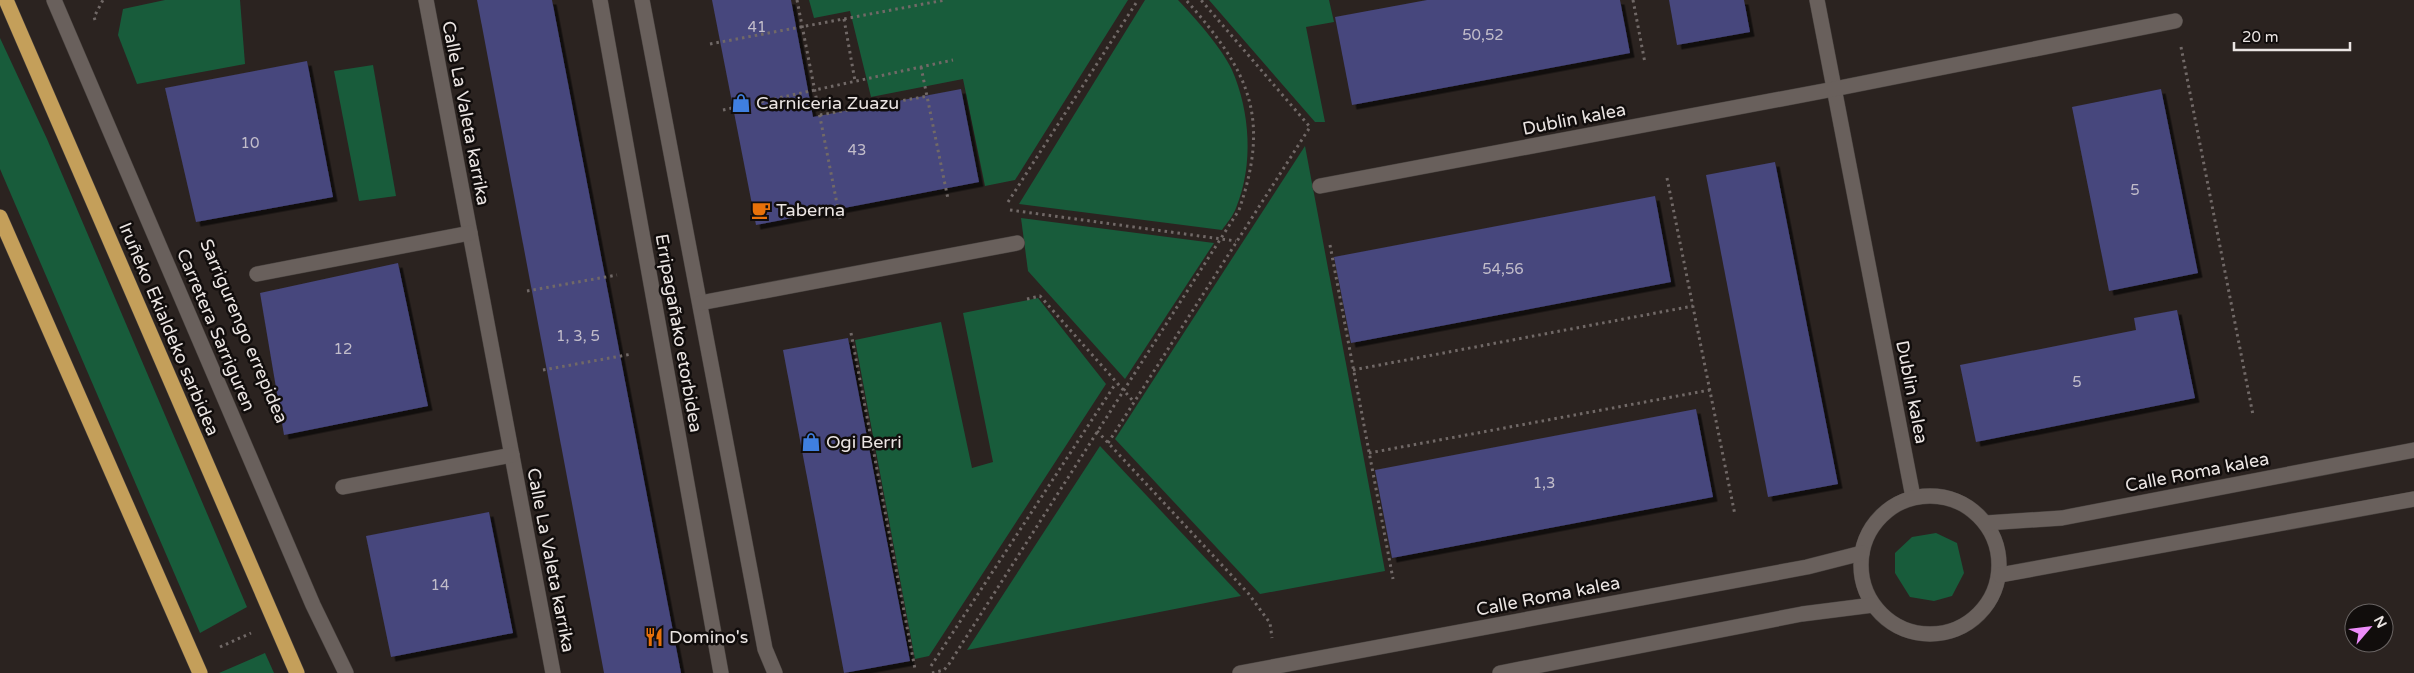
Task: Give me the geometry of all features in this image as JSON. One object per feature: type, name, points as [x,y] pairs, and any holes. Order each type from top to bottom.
[{"type":"highway","name":"Iruñeko Ekialdeko sarbidea","points":[[6,0],[297,673]]},
{"type":"highway","points":[[0,217],[200,673]]},
{"type":"street","name":"Carretera Sarriguren","points":[[54,0],[309,596],[346,673]]},
{"type":"street","name":"Calle La Valeta karrika","points":[[426,0],[553,673]]},
{"type":"street","name":"Erripagañako etorbidea","points":[[600,0],[721,673]]},
{"type":"street","name":"Erripagañako etorbidea","points":[[642,0],[765,648],[776,673]]},
{"type":"street","name":"Dublin kalea","points":[[1817,0],[1913,497]]},
{"type":"street","name":"Dublin kalea","points":[[1320,186],[2175,21]]},
{"type":"street","name":"Calle La Valeta karrika","points":[[257,274],[470,233]]},
{"type":"street","name":"Erripagañako etorbidea","points":[[700,304],[1017,243]]},
{"type":"street","name":"Calle Roma kalea","points":[[1986,523],[2062,518],[2414,450]]},
{"type":"street","name":"Calle La Valeta karrika","points":[[343,487],[512,455]]},
{"type":"street","points":[[1940,496],[1966,505],[1986,523],[1995,539],[2000,557],[2000,575],[1991,602],[1972,622],[1947,634],[1918,634],[1892,624],[1873,605],[1864,589],[1862,580],[1862,552],[1871,528],[1889,508],[1913,497],[1940,496]]},
{"type":"street","points":[[2000,575],[2414,499]]},
{"type":"street","name":"Calle Roma kalea","points":[[1240,673],[1807,567],[1862,552]]},
{"type":"street","points":[[1500,673],[1802,614],[1873,605]]},
{"type":"path","points":[[98,26],[94,17],[104,0]]},
{"type":"path","points":[[797,0],[840,219]]},
{"type":"path","points":[[710,44],[945,0]]},
{"type":"path","points":[[1008,202],[1138,0]]},
{"type":"path","points":[[932,673],[944,670],[1239,210],[1248,184],[1255,140],[1250,101],[1237,65],[1186,0]]},
{"type":"path","points":[[1108,443],[1310,127],[1201,0]]},
{"type":"path","points":[[1633,0],[1646,64]]},
{"type":"path","points":[[844,19],[855,81]]},
{"type":"path","points":[[2175,21],[2253,415]]},
{"type":"path","points":[[723,110],[952,60]]},
{"type":"path","points":[[921,66],[948,199]]},
{"type":"path","points":[[820,115],[928,96]]},
{"type":"path","points":[[1667,178],[1735,515]]},
{"type":"path","points":[[1010,210],[1236,241]]},
{"type":"path","points":[[1330,246],[1393,579]]},
{"type":"path","points":[[527,290],[617,275]]},
{"type":"path","points":[[1027,299],[1040,296],[1134,402]]},
{"type":"path","points":[[1353,370],[1692,306]]},
{"type":"path","points":[[851,333],[915,670]]},
{"type":"path","points":[[542,370],[632,354]]},
{"type":"path","points":[[931,666],[1116,383]]},
{"type":"path","points":[[1369,453],[1710,390]]},
{"type":"path","points":[[1097,431],[1257,604],[1270,622],[1273,639]]},
{"type":"green space","points":[[165,0],[240,0],[245,64],[137,84],[118,35],[123,9]]},
{"type":"green space","points":[[809,0],[1128,0],[1015,180],[985,186],[963,79],[871,97],[850,11],[814,18]]},
{"type":"green space","points":[[1145,0],[1178,0],[1222,52],[1228,61],[1238,86],[1243,103],[1248,138],[1246,174],[1236,208],[1222,230],[1019,204]]},
{"type":"green space","points":[[1209,0],[1329,0],[1334,22],[1306,27],[1325,122],[1315,122]]},
{"type":"green space","points":[[0,38],[47,139],[247,607],[200,633],[0,169]]},
{"type":"green space","points":[[373,65],[396,196],[359,201],[334,71]]},
{"type":"green space","points":[[1305,146],[1385,571],[1260,594],[1115,439]]},
{"type":"green space","points":[[1021,218],[1214,243],[1125,379],[1028,271]]},
{"type":"green space","points":[[1038,298],[1106,384],[929,656],[915,659],[855,340],[941,322],[972,468],[993,462],[963,313]]},
{"type":"green space","points":[[1100,446],[1241,596],[967,650]]},
{"type":"green space","points":[[1936,533],[1957,543],[1964,573],[1952,596],[1934,601],[1910,597],[1895,573],[1895,553],[1912,537]]},
{"type":"green space","points":[[265,653],[274,673],[219,673]]},
{"type":"building","points":[[477,0],[552,0],[681,673],[604,673]]},
{"type":"building","points":[[712,0],[791,0],[813,117],[961,89],[979,182],[756,225]]},
{"type":"building","points":[[1427,0],[1620,0],[1630,53],[1352,105],[1335,17]]},
{"type":"building","points":[[1669,0],[1744,0],[1750,32],[1677,45]]},
{"type":"building","points":[[307,61],[333,197],[196,222],[165,88]]},
{"type":"building","points":[[2161,89],[2198,273],[2109,291],[2072,107]]},
{"type":"building","points":[[1775,162],[1838,484],[1768,497],[1706,175]]},
{"type":"building","points":[[1655,196],[1671,282],[1351,343],[1334,257]]},
{"type":"building","points":[[398,263],[428,406],[284,435],[260,293]]},
{"type":"building","points":[[2177,310],[2195,398],[1976,442],[1960,365],[2136,330],[2134,318]]},
{"type":"building","points":[[848,338],[910,661],[844,673],[783,350]]},
{"type":"building","points":[[1696,409],[1713,497],[1392,558],[1375,470]]},
{"type":"building","points":[[489,512],[513,633],[391,657],[366,536]]},
{"type":"place","name":"Carniceria Zuazu","points":[[741,103]]},
{"type":"place","name":"Taberna","points":[[761,210]]},
{"type":"place","name":"Ogi Berri","points":[[811,442]]},
{"type":"place","name":"Domino's","points":[[654,637]]}]
